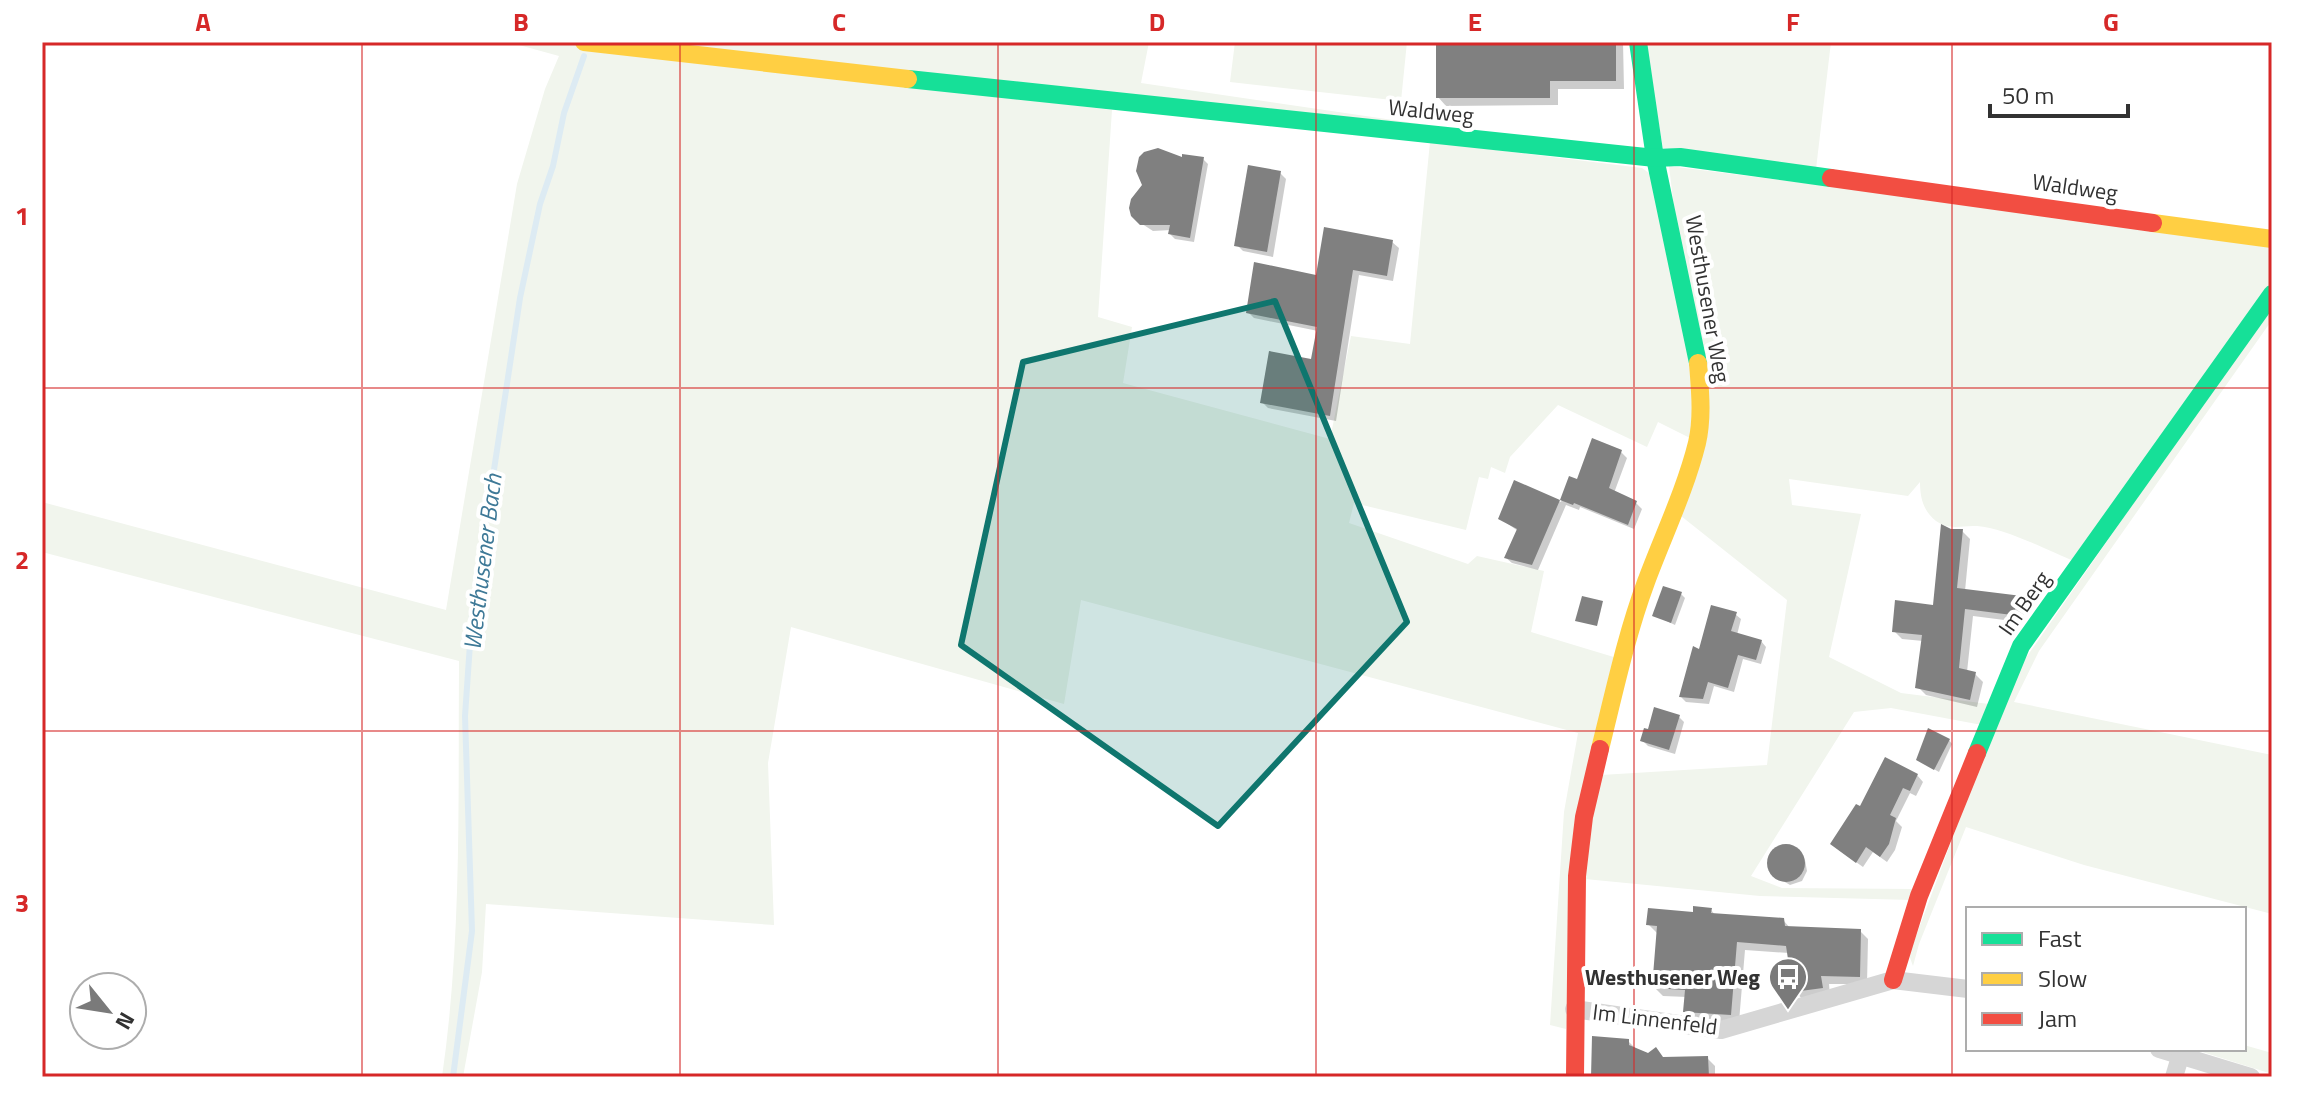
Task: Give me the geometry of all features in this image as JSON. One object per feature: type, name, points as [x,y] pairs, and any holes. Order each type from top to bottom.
[{"type":"street","name":"Waldweg","points":[[584,42],[1100,101],[1655,158],[1694,159],[2272,239]]},
{"type":"street","name":"Westhusener Weg","points":[[1575,1077],[1577,876],[1584,817],[1622,659],[1645,584],[1674,513],[1697,442],[1701,406],[1698,360],[1655,158],[1638,42]]},
{"type":"street","name":"Im Berg","points":[[1893,980],[1919,896],[2021,646],[2272,294]]},
{"type":"street","name":"Im Linnenfeld","points":[[1574,1009],[1721,1030],[1893,980],[1966,989]]},
{"type":"street","points":[[2164,1051],[2251,1077]]},
{"type":"street","points":[[2174,1077],[2180,1057]]},
{"type":"highlighted area","points":[[1275,301],[1407,622],[1218,826],[961,645],[1023,362]]},
{"type":"shaded area","points":[[508,42],[555,42],[1112,110],[1098,317],[1132,327],[1123,383],[1330,439],[1351,336],[1410,344],[1430,142],[1642,168],[1653,176],[1692,362],[1692,439],[1658,422],[1647,447],[1558,405],[1510,457],[1505,473],[1491,467],[1488,479],[1479,477],[1466,530],[1354,503],[1349,523],[1468,564],[1477,556],[1544,571],[1531,632],[1617,658],[1566,1029],[1550,1025],[1564,812],[1578,733],[1081,600],[1064,704],[791,627],[768,763],[774,925],[486,904],[482,972],[463,1077],[442,1077],[456,921],[459,661],[42,552],[42,502],[446,610],[517,184],[545,89],[559,56]]},
{"type":"shaded area","points":[[609,42],[1149,42],[1141,83],[1427,125]]},
{"type":"shaded area","points":[[1235,42],[1407,42],[1401,101],[1230,82]]},
{"type":"shaded area","points":[[1645,42],[1831,42],[1816,169],[1663,148]]},
{"type":"shaded area","points":[[1669,166],[2272,242],[2272,288],[2076,562],[2000,531],[1941,524],[1925,508],[1920,482],[1908,496],[1789,479],[1792,505],[1861,514],[1829,657],[1901,693],[1989,704],[1982,725],[1891,708],[1854,712],[1751,876],[1782,888],[1916,889],[1912,900],[1760,896],[1585,879],[1601,775],[1767,765],[1787,600],[1681,516],[1702,443]]},
{"type":"shaded area","points":[[2272,304],[2272,320],[2039,651],[2014,702],[2272,755],[2272,914],[2084,865],[1966,827],[1913,966],[1909,955],[2012,678]]},
{"type":"shaded area","points":[[2246,1046],[2272,1053],[2272,1074],[2199,1051],[2246,1051]]},
{"type":"building","points":[[1436,42],[1616,42],[1616,81],[1550,81],[1550,98],[1436,98]]},
{"type":"building","points":[[1158,148],[1182,157],[1182,154],[1204,157],[1190,238],[1168,234],[1170,225],[1140,225],[1131,216],[1131,199],[1142,185],[1136,171],[1139,157]]},
{"type":"building","points":[[1248,165],[1281,171],[1267,252],[1234,246]]},
{"type":"building","points":[[1324,227],[1393,240],[1387,276],[1353,270],[1330,416],[1260,403],[1269,351],[1311,359],[1317,327],[1246,313],[1254,262],[1316,275]]},
{"type":"building","points":[[1592,438],[1622,450],[1609,488],[1637,501],[1628,525],[1560,500],[1569,476],[1577,479]]},
{"type":"building","points":[[1514,480],[1560,500],[1532,565],[1504,558],[1517,529],[1498,519]]},
{"type":"building","points":[[1941,524],[1951,529],[1963,529],[1957,588],[2022,596],[2012,615],[1965,609],[1959,668],[1976,672],[1970,700],[1915,688],[1922,635],[1892,632],[1895,600],[1933,605]]},
{"type":"building","points":[[1663,586],[1682,592],[1671,623],[1652,616]]},
{"type":"building","points":[[1582,596],[1603,601],[1597,626],[1575,621]]},
{"type":"building","points":[[1711,605],[1737,612],[1731,631],[1762,640],[1756,660],[1738,655],[1728,688],[1708,682],[1703,699],[1679,697],[1693,646],[1699,649]]},
{"type":"building","points":[[1654,707],[1680,715],[1669,750],[1640,741],[1644,728],[1648,729]]},
{"type":"building","points":[[1928,728],[1950,739],[1934,770],[1916,760]]},
{"type":"building","points":[[1885,757],[1918,774],[1910,791],[1903,788],[1890,815],[1896,818],[1889,844],[1880,857],[1866,847],[1856,863],[1830,844],[1856,804],[1860,806]]},
{"type":"building","points":[[1786,844],[1799,850],[1805,863],[1799,876],[1786,882],[1773,876],[1767,863],[1773,850]]},
{"type":"building","points":[[1693,906],[1712,908],[1711,913],[1784,918],[1785,926],[1861,929],[1860,977],[1821,976],[1823,988],[1793,992],[1786,946],[1737,942],[1731,1015],[1683,1012],[1685,990],[1652,988],[1657,926],[1646,925],[1648,908],[1693,912]]},
{"type":"building","points":[[1592,1036],[1629,1039],[1629,1045],[1648,1053],[1656,1047],[1663,1057],[1708,1056],[1709,1077],[1591,1077]]},
{"type":"waterway","name":"Westhusener Bach","points":[[453,1077],[472,931],[465,716],[472,615],[520,298],[564,113],[584,56]]},
{"type":"traffic: fast","points":[[1638,42],[1655,158],[1698,363]]},
{"type":"traffic: fast","points":[[908,79],[1655,158],[1680,157],[1831,178]]},
{"type":"traffic: fast","points":[[1977,753],[2021,646],[2272,294]]},
{"type":"traffic: slow","points":[[584,42],[908,79]]},
{"type":"traffic: slow","points":[[2153,223],[2272,239]]},
{"type":"traffic: slow","points":[[1600,749],[1639,602],[1697,443],[1700,413],[1698,363]]},
{"type":"traffic: jam","points":[[1831,178],[2153,223]]},
{"type":"traffic: jam","points":[[1575,1077],[1577,876],[1584,817],[1600,749]]},
{"type":"traffic: jam","points":[[1893,980],[1919,896],[1977,753]]},
{"type":"place","name":"Westhusener Weg","points":[[1788,1011]]}]
